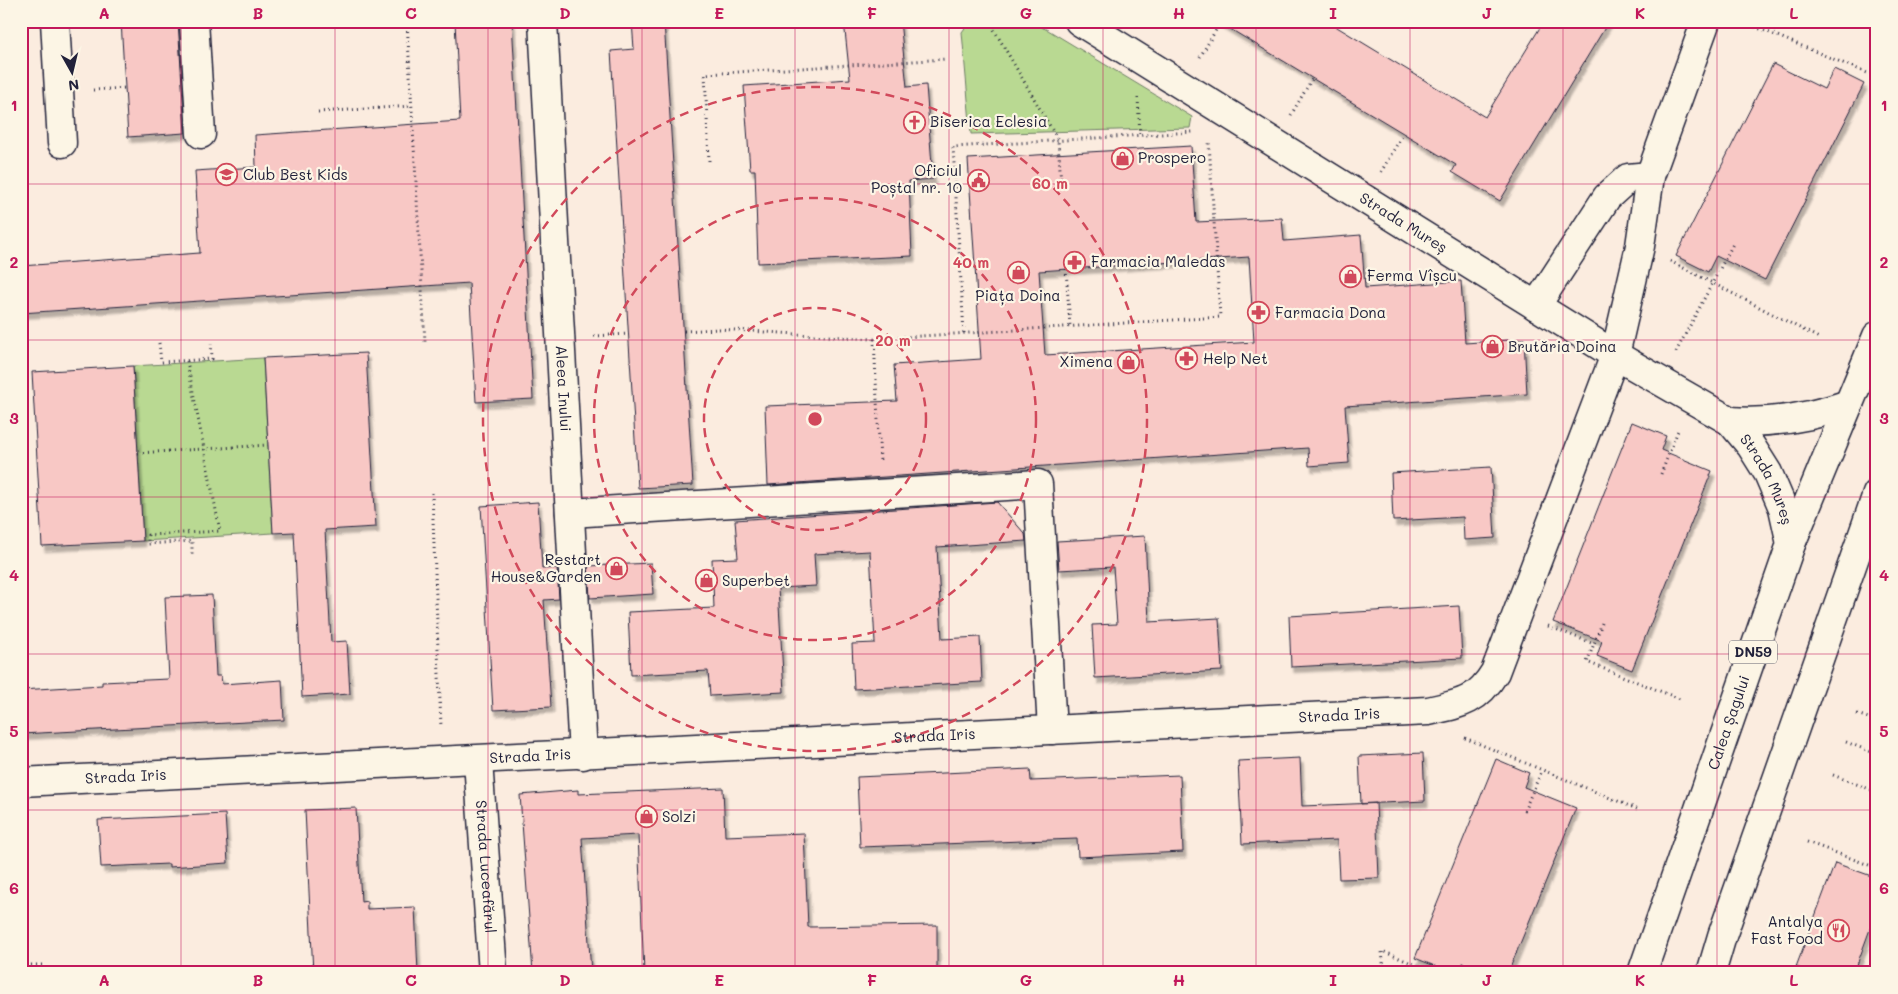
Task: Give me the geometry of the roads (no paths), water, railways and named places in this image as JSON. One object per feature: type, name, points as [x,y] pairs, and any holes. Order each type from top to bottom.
[{"type":"street","points":[[55,21],[62,143]]},
{"type":"street","points":[[194,21],[201,134]]},
{"type":"street","name":"Aleea Inului","points":[[543,21],[584,755]]},
{"type":"street","name":"Strada Mureș","points":[[1079,21],[1615,356],[1730,421],[1751,446],[1768,473],[1783,508],[1792,544]]},
{"type":"street","name":"Strada Iris","points":[[21,782],[478,761],[1428,711],[1457,705],[1473,698],[1486,687],[1495,672],[1615,356],[1640,246],[1650,176],[1706,21]]},
{"type":"street","points":[[1536,306],[1607,197],[1628,178],[1650,176]]},
{"type":"street","name":"Calea Șagului","points":[[1642,973],[1792,544],[1877,336]]},
{"type":"street","name":"Strada Mureș","points":[[1730,421],[1760,423],[1789,420],[1820,414],[1849,404]]},
{"type":"street","points":[[570,513],[1038,484],[1052,730]]},
{"type":"street","points":[[1711,973],[1722,936],[1877,494]]},
{"type":"street","name":"Strada Luceafărul","points":[[478,761],[493,973]]},
{"type":"place","name":"Biserica Eclesia","points":[[914,122]]},
{"type":"place","name":"Prospero","points":[[1122,158]]},
{"type":"place","name":"Club Best Kids","points":[[227,175]]},
{"type":"place","name":"Oficiul Poștal nr. 10","points":[[978,180]]},
{"type":"place","name":"Farmacia Maledas","points":[[1075,262]]},
{"type":"place","name":"Piața Doina","points":[[1018,273]]},
{"type":"place","name":"Ferma Vîșcu","points":[[1351,276]]},
{"type":"place","name":"Farmacia Dona","points":[[1259,313]]},
{"type":"place","name":"Brutăria Doina","points":[[1492,347]]},
{"type":"place","name":"Help Net","points":[[1187,359]]},
{"type":"place","name":"Ximena","points":[[1129,362]]},
{"type":"place","name":"Restart House&Garden","points":[[617,569]]},
{"type":"place","name":"Superbet","points":[[706,581]]},
{"type":"place","name":"Solzi","points":[[646,817]]},
{"type":"place","name":"Antalya Fast Food","points":[[1839,931]]}]
